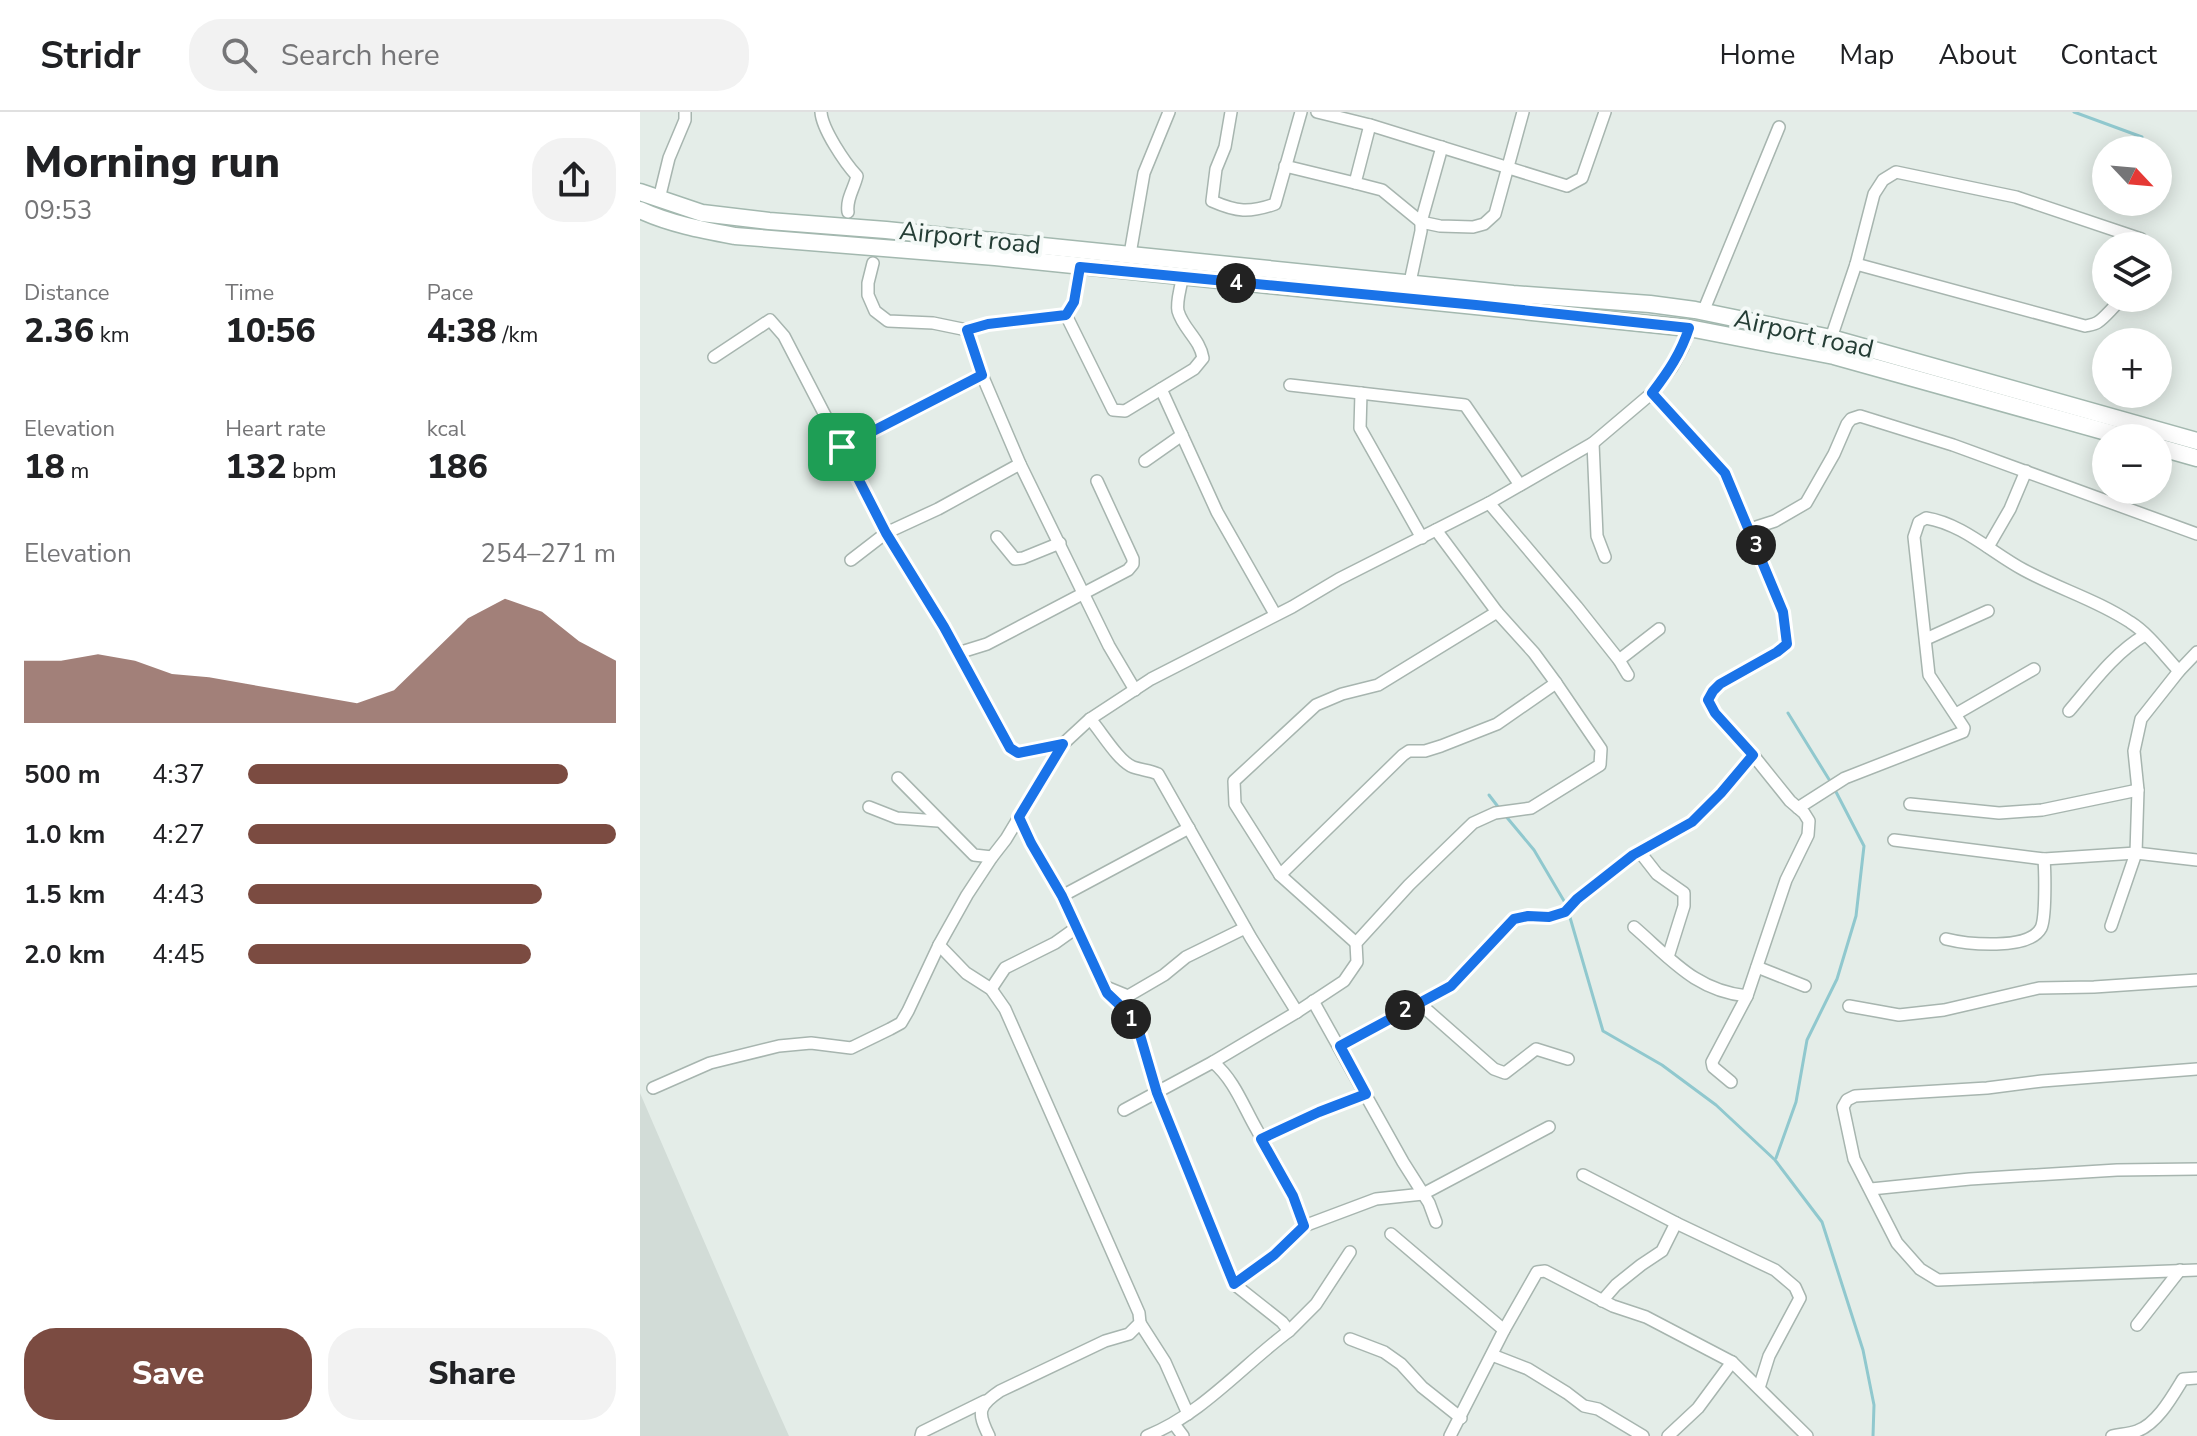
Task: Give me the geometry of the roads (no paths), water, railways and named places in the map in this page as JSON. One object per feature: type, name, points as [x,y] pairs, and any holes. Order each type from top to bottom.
[{"type":"main road","name":"Airport road","points":[[640,192],[702,213],[1026,252],[1080,267],[1476,305],[1512,302],[1650,304],[1703,312],[1831,338],[2105,423]]},
{"type":"main road","name":"Airport road","points":[[640,210],[702,230],[735,236],[1026,252],[1130,254],[1410,282],[1512,302],[1689,328],[1834,356],[2105,423],[2197,441]]},
{"type":"main road","points":[[2172,451],[2197,458]]},
{"type":"street","points":[[659,199],[685,112]]},
{"type":"street","points":[[821,112],[829,133],[857,176],[847,203],[848,212]]},
{"type":"street","points":[[1130,254],[1144,173],[1169,112]]},
{"type":"street","points":[[1231,112],[1225,147],[1216,169],[1212,201],[1224,207],[1252,211],[1275,204],[1301,112]]},
{"type":"street","points":[[1317,112],[1370,125],[1567,186],[1582,178],[1605,112]]},
{"type":"street","points":[[1285,166],[1382,190],[1421,222],[1473,227],[1484,224],[1495,214],[1523,112]]},
{"type":"street","points":[[1355,183],[1370,125]]},
{"type":"street","points":[[1703,312],[1779,127]]},
{"type":"street","points":[[1410,282],[1421,222],[1442,147]]},
{"type":"street","points":[[1831,338],[1856,264],[1874,194],[1883,180],[1896,172],[2016,197],[2120,232]]},
{"type":"street","points":[[873,263],[868,295],[875,311],[888,321],[933,323],[967,330],[988,324],[1066,315]]},
{"type":"street","points":[[1856,264],[2085,326],[2099,322],[2108,312]]},
{"type":"street","points":[[1066,315],[1074,302],[1080,267]]},
{"type":"street","points":[[1066,315],[1113,410],[1125,411],[1194,369],[1203,358],[1201,347],[1183,324],[1177,308],[1182,278]]},
{"type":"street","points":[[714,357],[770,320],[784,336],[886,533],[958,653],[1010,748],[1018,753],[1063,744]]},
{"type":"street","points":[[653,1088],[710,1063],[779,1046],[811,1043],[851,1048],[901,1023],[939,945],[992,857],[1063,744],[1090,719],[1151,679],[1489,503],[1593,443],[1652,393],[1672,367],[1689,328]]},
{"type":"street","points":[[967,330],[982,375],[1020,464],[1082,593],[1135,690]]},
{"type":"street","points":[[842,447],[982,375]]},
{"type":"street","points":[[1290,385],[1465,405],[1520,485]]},
{"type":"street","points":[[1161,389],[1217,512],[1275,614]]},
{"type":"street","points":[[1361,393],[1360,428],[1422,538]]},
{"type":"street","points":[[1652,393],[1725,473],[1783,612],[1787,644],[1720,684],[1708,700],[1715,713],[1809,821],[1808,835],[1786,880],[1747,996],[1712,1062],[1713,1067],[1731,1082]]},
{"type":"street","points":[[1750,529],[1775,521],[1806,503],[1847,424],[1860,416],[1953,445],[2197,534]]},
{"type":"street","points":[[1145,461],[1182,435]]},
{"type":"street","points":[[1593,443],[1597,536],[1605,557]]},
{"type":"street","points":[[851,560],[886,533],[938,509],[1020,464]]},
{"type":"street","points":[[1988,547],[2010,509],[2026,471]]},
{"type":"street","points":[[958,653],[987,644],[1128,570],[1133,564],[1097,481]]},
{"type":"street","points":[[1489,503],[1619,660],[1628,675]]},
{"type":"street","points":[[1798,808],[1845,778],[1963,732],[1956,714],[1929,675],[1914,537],[1919,522],[1926,518],[1940,520],[2026,571],[2121,617],[2145,635],[2179,671]]},
{"type":"street","points":[[1356,943],[1409,885],[1473,823],[1495,813],[1531,808],[1600,765],[1601,749],[1556,683],[1497,612],[1436,530]]},
{"type":"street","points":[[997,537],[1015,559],[1060,543]]},
{"type":"street","points":[[1926,639],[1988,611]]},
{"type":"street","points":[[1124,1110],[1297,1012],[1344,981],[1357,962],[1356,943],[1280,875],[1235,804],[1234,781],[1316,705],[1342,694],[1378,685],[1497,612]]},
{"type":"street","points":[[1619,660],[1659,629]]},
{"type":"street","points":[[2069,711],[2101,672],[2145,635]]},
{"type":"street","points":[[2111,926],[2136,853],[2138,790],[2134,751],[2141,719],[2197,652]]},
{"type":"street","points":[[1956,714],[2034,669]]},
{"type":"street","points":[[1280,875],[1403,755],[1409,751],[1425,751],[1497,724],[1556,683]]},
{"type":"street","points":[[1090,719],[1124,760],[1133,767],[1158,774],[1245,928],[1297,1012]]},
{"type":"street","points":[[1340,1046],[1451,986],[1514,919],[1549,917],[1565,912],[1639,851],[1692,822],[1753,755]]},
{"type":"street","points":[[898,778],[974,855],[992,857]]},
{"type":"street","points":[[1910,804],[1999,813],[2042,810],[2138,790]]},
{"type":"street","points":[[869,807],[897,818],[938,821]]},
{"type":"street","points":[[1019,817],[1062,896],[1107,993],[1126,1011],[1140,1035],[1157,1093],[1234,1284],[1289,1331]]},
{"type":"street","points":[[1062,896],[1189,828]]},
{"type":"street","points":[[1006,839],[1031,843]]},
{"type":"street","points":[[1894,840],[2044,859],[2136,853],[2197,860]]},
{"type":"street","points":[[1639,851],[1657,874],[1684,893],[1684,906],[1668,957]]},
{"type":"street","points":[[1946,939],[1994,946],[2035,935],[2042,926],[2044,859]]},
{"type":"street","points":[[1634,927],[1680,968],[1706,986],[1747,996]]},
{"type":"street","points":[[991,989],[1005,968],[1055,943],[1076,928]]},
{"type":"street","points":[[1103,985],[1128,996],[1164,975],[1186,957],[1245,928]]},
{"type":"street","points":[[939,945],[966,973],[991,989],[1005,1009],[1139,1313],[1140,1323],[1165,1362],[1188,1414]]},
{"type":"street","points":[[1757,967],[1805,986]]},
{"type":"street","points":[[1849,1006],[1899,1015],[1944,1010],[2039,988],[2197,980]]},
{"type":"street","points":[[1313,1001],[1429,1203],[1436,1222]]},
{"type":"street","points":[[1419,1003],[1494,1069],[1505,1073],[1536,1049],[1568,1059]]},
{"type":"street","points":[[1213,1062],[1236,1088],[1293,1196],[1304,1226]]},
{"type":"street","points":[[2197,1069],[1987,1088],[1855,1096],[1847,1100],[1843,1107],[1854,1159],[1897,1243],[1920,1269],[1938,1280],[2197,1270]]},
{"type":"street","points":[[1261,1139],[1366,1094]]},
{"type":"street","points":[[1234,1284],[1274,1255],[1304,1226],[1376,1199],[1423,1194],[1549,1127]]},
{"type":"street","points":[[1871,1189],[1985,1178],[2197,1169]]},
{"type":"street","points":[[1583,1175],[1775,1270],[1795,1287],[1800,1298],[1769,1356],[1759,1388]]},
{"type":"street","points":[[1602,1301],[1616,1285],[1662,1251],[1676,1223]]},
{"type":"street","points":[[1391,1234],[1504,1330]]},
{"type":"street","points":[[1147,1436],[1188,1414],[1289,1331],[1316,1304],[1350,1252]]},
{"type":"street","points":[[2137,1325],[2180,1270]]},
{"type":"street","points":[[1450,1436],[1537,1272],[1545,1271],[1602,1301],[1646,1317],[1732,1362],[1807,1436]]},
{"type":"street","points":[[921,1436],[922,1432],[1000,1391],[1105,1341],[1129,1334],[1140,1323]]},
{"type":"street","points":[[1350,1339],[1384,1352],[1401,1364],[1422,1387],[1461,1418]]},
{"type":"street","points":[[1492,1355],[1528,1369],[1584,1406],[1598,1409],[1643,1436]]},
{"type":"street","points":[[1668,1436],[1698,1408],[1732,1362]]},
{"type":"street","points":[[2112,1436],[2134,1433],[2148,1426],[2183,1379],[2197,1378]]},
{"type":"street","points":[[985,1401],[981,1409],[982,1421],[989,1436]]},
{"type":"street","points":[[1174,1424],[1183,1436]]},
{"type":"waterway","points":[[2074,112],[2139,136]]},
{"type":"waterway","points":[[1788,713],[1830,781]]},
{"type":"waterway","points":[[1776,1158],[1796,1102],[1807,1040],[1837,979],[1856,916],[1864,846],[1834,788]]},
{"type":"waterway","points":[[1489,795],[1499,808]]},
{"type":"waterway","points":[[1504,814],[1534,850],[1567,906]]},
{"type":"waterway","points":[[1569,914],[1603,1031],[1662,1065],[1716,1105],[1775,1160],[1822,1222],[1863,1350],[1874,1405],[1873,1436]]}]
